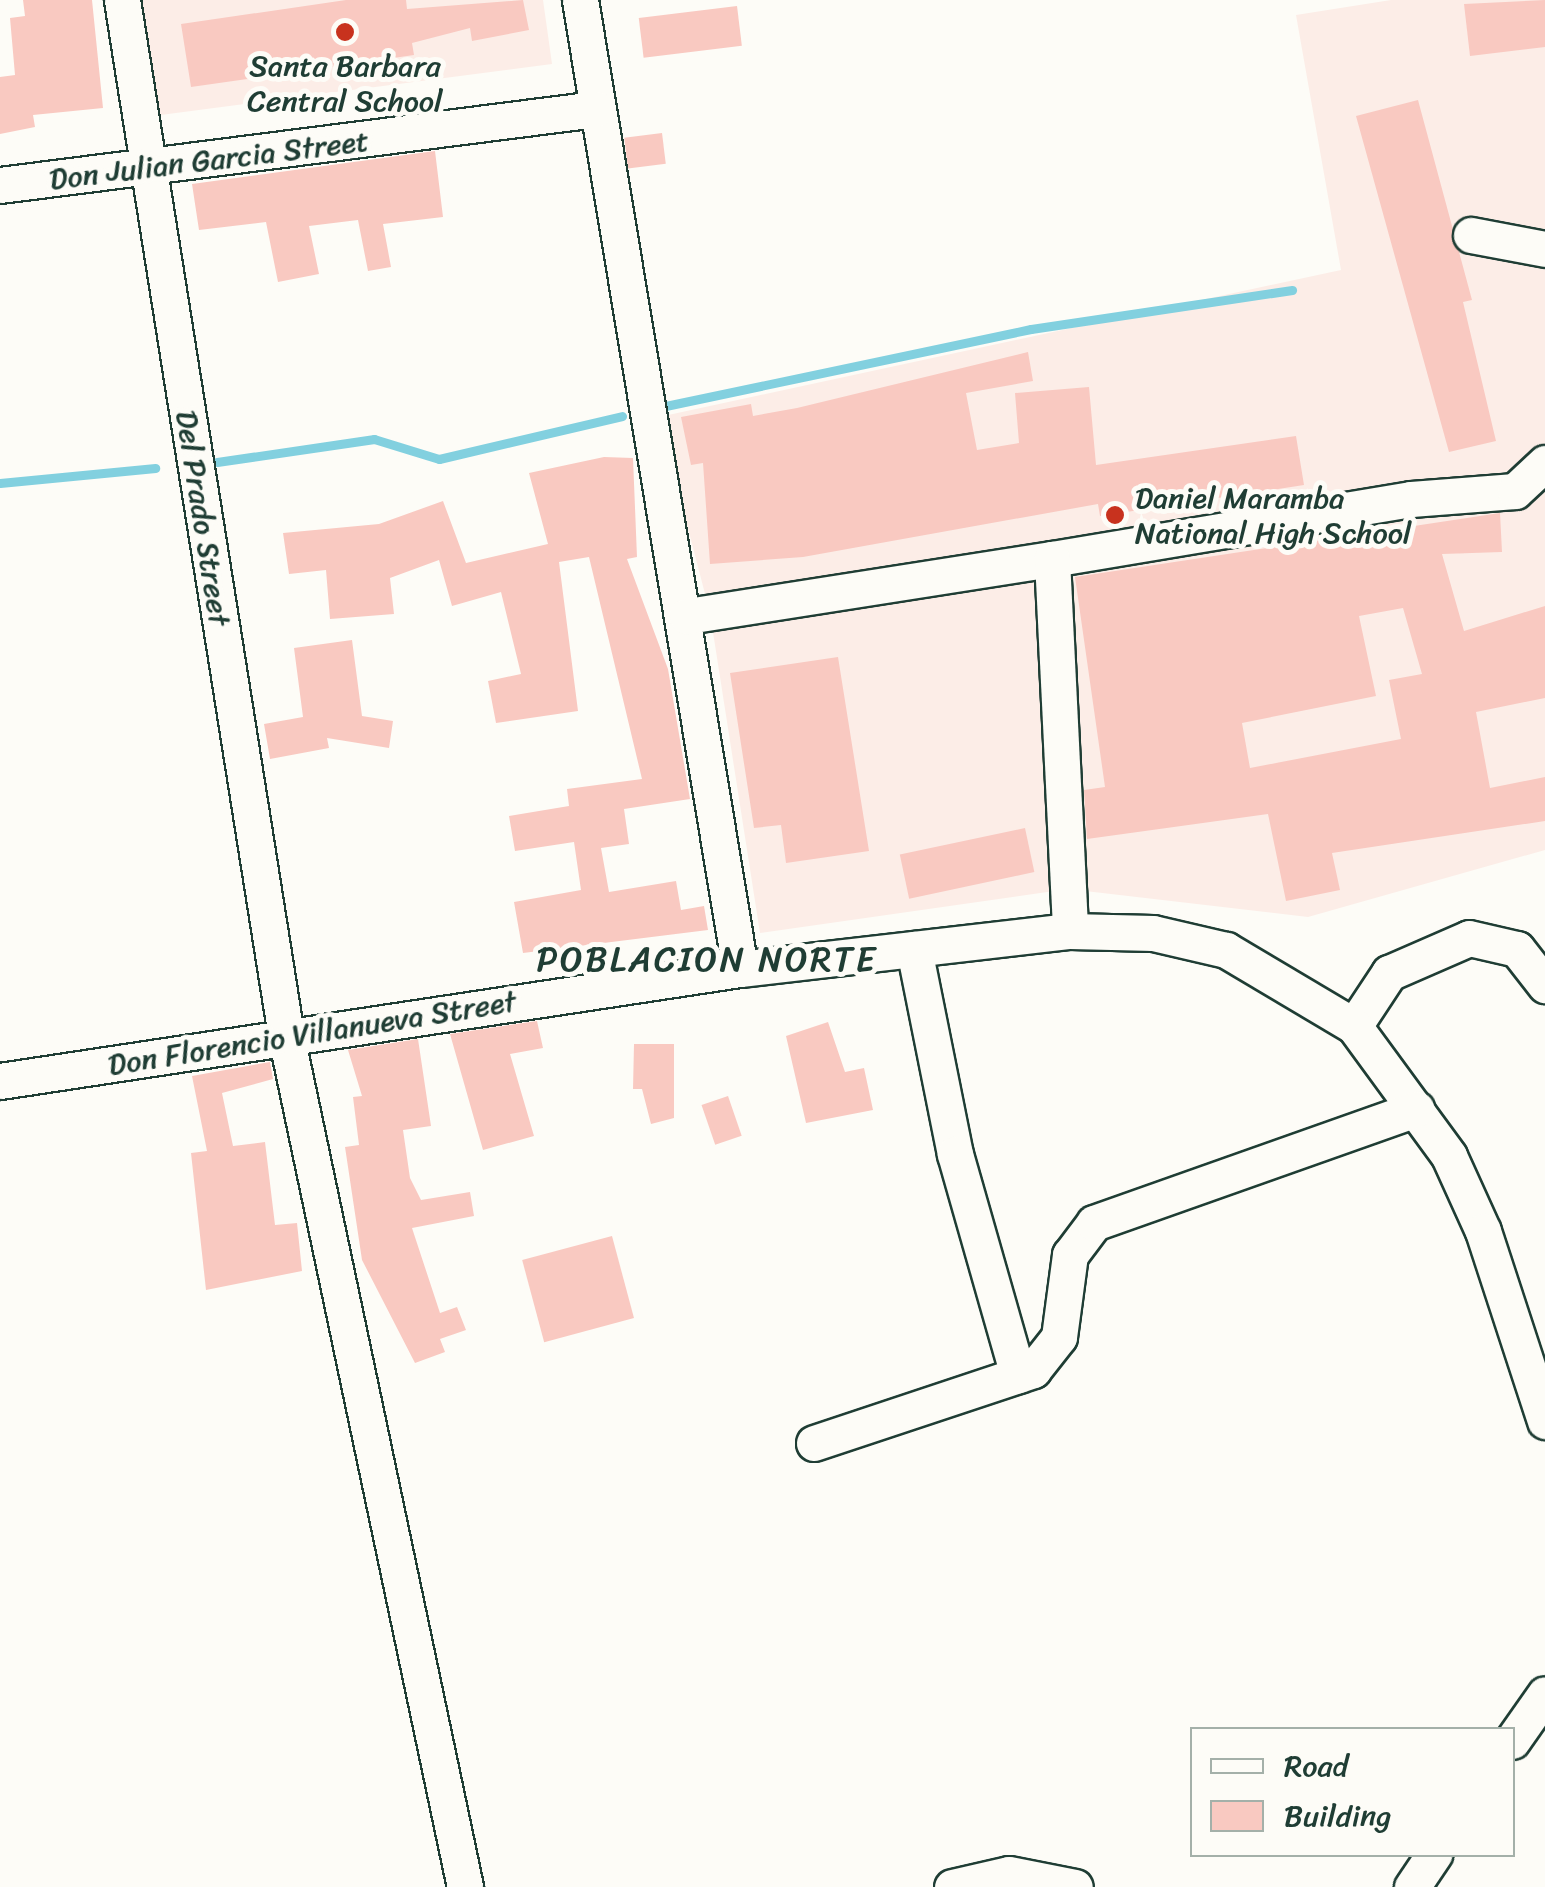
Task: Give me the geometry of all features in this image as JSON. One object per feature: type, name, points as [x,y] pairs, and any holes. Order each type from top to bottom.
[{"type":"street","name":"Del Prado Street","points":[[122,0],[144,171],[286,1036],[465,1887]]},
{"type":"street","points":[[580,0],[645,436],[687,616],[740,969]]},
{"type":"street","name":"Don Julian Garcia Street","points":[[0,185],[144,171],[596,108]]},
{"type":"street","points":[[1471,235],[1545,249]]},
{"type":"street","points":[[687,616],[1411,499],[1530,497],[1545,463]]},
{"type":"street","points":[[1052,559],[1070,931]]},
{"type":"street","name":"Don Florencio Villanueva Street","points":[[0,1081],[740,969],[1070,931],[1152,933],[1226,950],[1354,1026],[1416,1109],[1483,1231],[1545,1421]]},
{"type":"street","points":[[1354,1026],[1389,972],[1469,938],[1517,949],[1545,985]]},
{"type":"street","points":[[914,949],[955,1154],[1018,1374]]},
{"type":"street","points":[[814,1443],[1018,1374],[1059,1338],[1070,1255],[1094,1223],[1416,1109]]},
{"type":"street","points":[[1515,1737],[1545,1694]]},
{"type":"street","points":[[1412,1887],[1432,1857]]},
{"type":"street","points":[[952,1887],[985,1882],[1073,1887]]},
{"type":"shaded area","name":"Santa Barbara Central School","points":[[138,0],[543,0],[552,64],[153,116]]},
{"type":"shaded area","name":"Daniel Maramba National High School","points":[[1391,0],[1545,0],[1545,850],[1308,917],[1068,889],[760,933],[710,613],[659,417],[1341,270],[1296,15]]},
{"type":"building","points":[[23,0],[92,0],[103,108],[33,115],[35,127],[0,134],[0,77],[15,75],[10,18],[25,16]]},
{"type":"building","points":[[346,0],[406,0],[407,9],[523,0],[529,30],[472,41],[470,28],[412,43],[414,55],[191,87],[181,24]]},
{"type":"building","points":[[1545,0],[1545,47],[1470,56],[1464,4]]},
{"type":"building","points":[[737,6],[742,46],[644,58],[639,18]]},
{"type":"building","points":[[1418,100],[1472,300],[1463,302],[1496,441],[1449,452],[1356,116]]},
{"type":"building","points":[[662,133],[666,164],[628,168],[624,138]]},
{"type":"building","points":[[435,151],[443,217],[383,224],[391,267],[368,271],[358,220],[309,226],[319,274],[278,282],[266,222],[199,230],[192,184]]},
{"type":"building","points":[[1028,352],[1033,381],[966,393],[977,450],[1019,443],[1015,393],[1089,387],[1096,465],[1296,436],[1304,485],[1100,516],[1098,504],[803,557],[710,564],[703,463],[691,465],[681,417],[751,404],[753,416],[797,408]]},
{"type":"building","points":[[604,457],[633,458],[637,557],[627,559],[668,669],[690,799],[624,809],[629,844],[601,848],[609,892],[676,881],[681,910],[704,906],[708,930],[523,953],[514,902],[581,890],[574,842],[515,851],[509,816],[569,806],[567,789],[642,779],[589,557],[559,562],[578,711],[496,723],[488,681],[521,674],[501,592],[452,606],[439,560],[390,578],[394,614],[330,619],[326,570],[289,574],[283,533],[379,524],[443,501],[466,563],[548,544],[529,473]]},
{"type":"building","points":[[1500,513],[1502,552],[1442,554],[1464,631],[1545,606],[1545,698],[1476,712],[1490,788],[1545,777],[1545,821],[1332,853],[1340,890],[1286,901],[1268,814],[1087,839],[1084,790],[1105,787],[1075,577]],"holes":[[[1403,608],[1422,674],[1389,680],[1401,739],[1250,768],[1242,723],[1376,696],[1359,616]]]},
{"type":"building","points":[[352,640],[362,716],[393,721],[389,748],[327,738],[329,748],[270,759],[264,724],[303,717],[294,648]]},
{"type":"building","points":[[838,657],[869,851],[786,863],[781,825],[754,828],[730,673]]},
{"type":"building","points":[[1025,828],[1034,872],[909,899],[900,855]]},
{"type":"building","points":[[537,1021],[543,1048],[510,1054],[534,1136],[483,1150],[450,1034]]},
{"type":"building","points":[[828,1022],[845,1072],[864,1068],[873,1110],[806,1123],[786,1036]]},
{"type":"building","points":[[418,1039],[431,1126],[403,1130],[410,1178],[421,1200],[470,1192],[474,1216],[412,1228],[440,1313],[457,1307],[466,1330],[440,1339],[445,1352],[415,1363],[362,1260],[345,1147],[359,1145],[353,1097],[362,1096],[348,1050]]},
{"type":"building","points":[[634,1044],[674,1044],[674,1118],[651,1124],[642,1089],[633,1089]]},
{"type":"building","points":[[270,1062],[273,1079],[222,1093],[233,1146],[265,1142],[275,1225],[297,1223],[302,1271],[206,1290],[191,1153],[207,1151],[192,1076]]},
{"type":"building","points":[[728,1096],[742,1136],[715,1145],[702,1105]]},
{"type":"building","points":[[612,1236],[634,1318],[544,1342],[522,1260]]},
{"type":"waterway","points":[[656,408],[1031,329],[1292,290]]},
{"type":"waterway","points":[[217,462],[374,439],[439,459],[622,416]]},
{"type":"waterway","points":[[0,483],[155,468]]},
{"type":"place","name":"Santa Barbara Central School","points":[[345,32]]},
{"type":"place","name":"Daniel Maramba National High School","points":[[1115,515]]},
{"type":"district","name":"POBLACION NORTE","points":[[707,959]]}]
